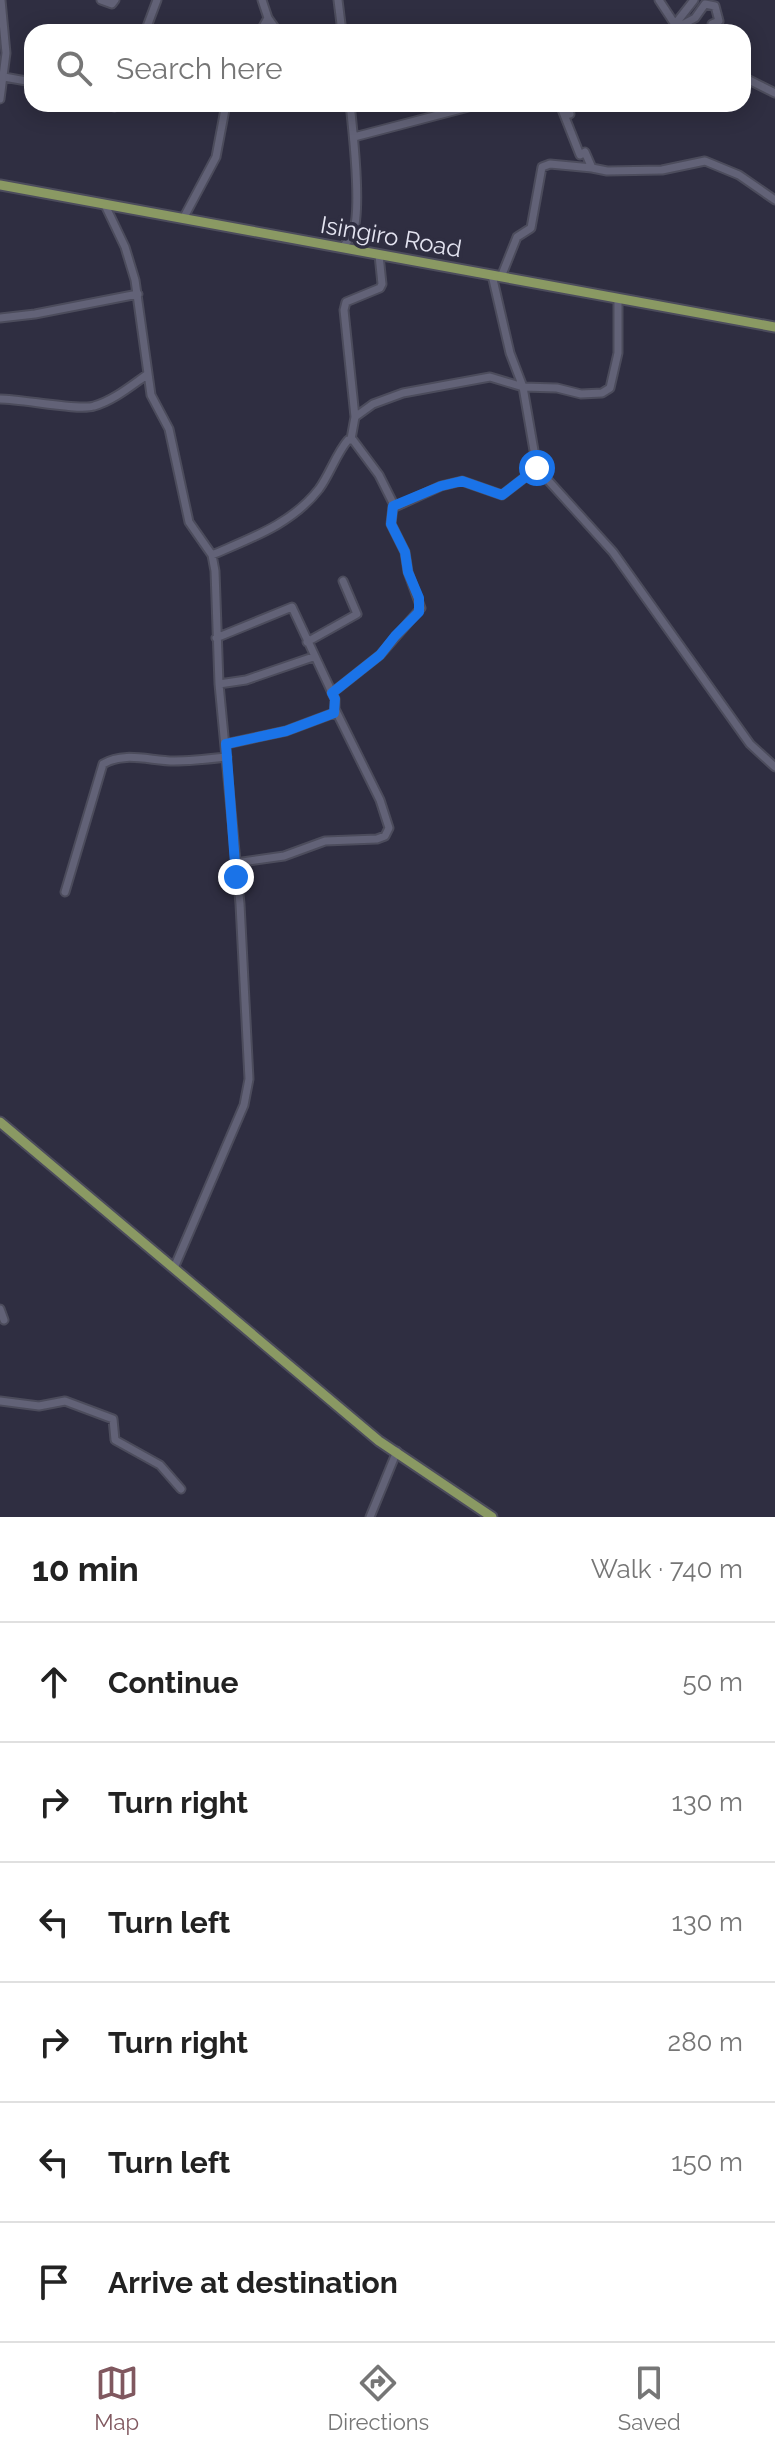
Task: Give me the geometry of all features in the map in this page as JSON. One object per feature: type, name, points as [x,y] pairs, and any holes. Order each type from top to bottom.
[{"type":"main road","name":"Isingiro Road","points":[[0,185],[775,327]]},
{"type":"main road","points":[[0,1122],[379,1441],[492,1517]]},
{"type":"street","points":[[0,99],[6,53],[1,0]]},
{"type":"street","points":[[101,0],[112,4],[115,0]]},
{"type":"street","points":[[148,24],[157,0]]},
{"type":"street","points":[[262,0],[272,24]]},
{"type":"street","points":[[338,0],[341,24]]},
{"type":"street","points":[[659,0],[676,24]]},
{"type":"street","points":[[680,24],[694,0]]},
{"type":"street","points":[[684,24],[695,18],[705,4],[715,6],[719,21],[712,24]]},
{"type":"street","points":[[265,24],[268,18]]},
{"type":"street","points":[[4,77],[24,81]]},
{"type":"street","points":[[751,81],[775,93]]},
{"type":"street","points":[[183,219],[216,157],[224,112]]},
{"type":"street","points":[[342,248],[354,225],[354,137],[351,112]]},
{"type":"street","points":[[354,137],[449,112]]},
{"type":"street","points":[[563,112],[580,155],[585,152],[592,168]]},
{"type":"street","points":[[775,200],[739,175],[705,161],[662,170],[607,171],[550,164],[539,171],[531,228],[517,237],[497,276],[510,353],[523,387],[537,468],[613,552],[750,744],[775,767]]},
{"type":"street","points":[[105,205],[125,247],[138,294],[151,395],[169,429],[189,522],[212,555],[218,594],[216,638],[220,662],[219,684],[250,1064],[247,1094],[174,1268]]},
{"type":"street","points":[[212,555],[265,532],[299,511],[326,478],[343,447],[351,439],[355,417],[344,310],[346,302],[380,288],[379,255]]},
{"type":"street","points":[[0,318],[138,294]]},
{"type":"street","points":[[355,417],[373,404],[403,393],[490,377],[523,387],[557,388],[593,395],[606,392],[610,388],[618,353],[618,298]]},
{"type":"street","points":[[0,399],[88,408],[104,402],[148,374]]},
{"type":"street","points":[[332,693],[380,655],[421,608],[408,572],[405,552],[391,524],[393,506],[379,475],[351,439]]},
{"type":"street","points":[[393,506],[441,486],[462,481],[502,495],[537,468]]},
{"type":"street","points":[[307,642],[357,614],[343,581]]},
{"type":"street","points":[[216,638],[290,607],[380,800],[389,832],[377,839],[325,841],[276,858],[235,863]]},
{"type":"street","points":[[219,684],[246,680],[313,657]]},
{"type":"street","points":[[226,744],[286,731],[334,713],[335,709]]},
{"type":"street","points":[[65,892],[103,764],[117,758],[132,757],[177,761],[227,757]]},
{"type":"street","points":[[0,1309],[4,1320]]},
{"type":"street","points":[[0,1401],[39,1406],[65,1401],[113,1419],[115,1440],[160,1465],[181,1489]]},
{"type":"street","points":[[370,1517],[397,1451]]},
{"type":"route","points":[[236,877],[226,744],[286,731],[334,713],[332,693],[380,655],[421,608],[408,572],[405,552],[391,524],[393,506],[397,507],[451,482],[474,484],[502,495],[537,468]]}]
